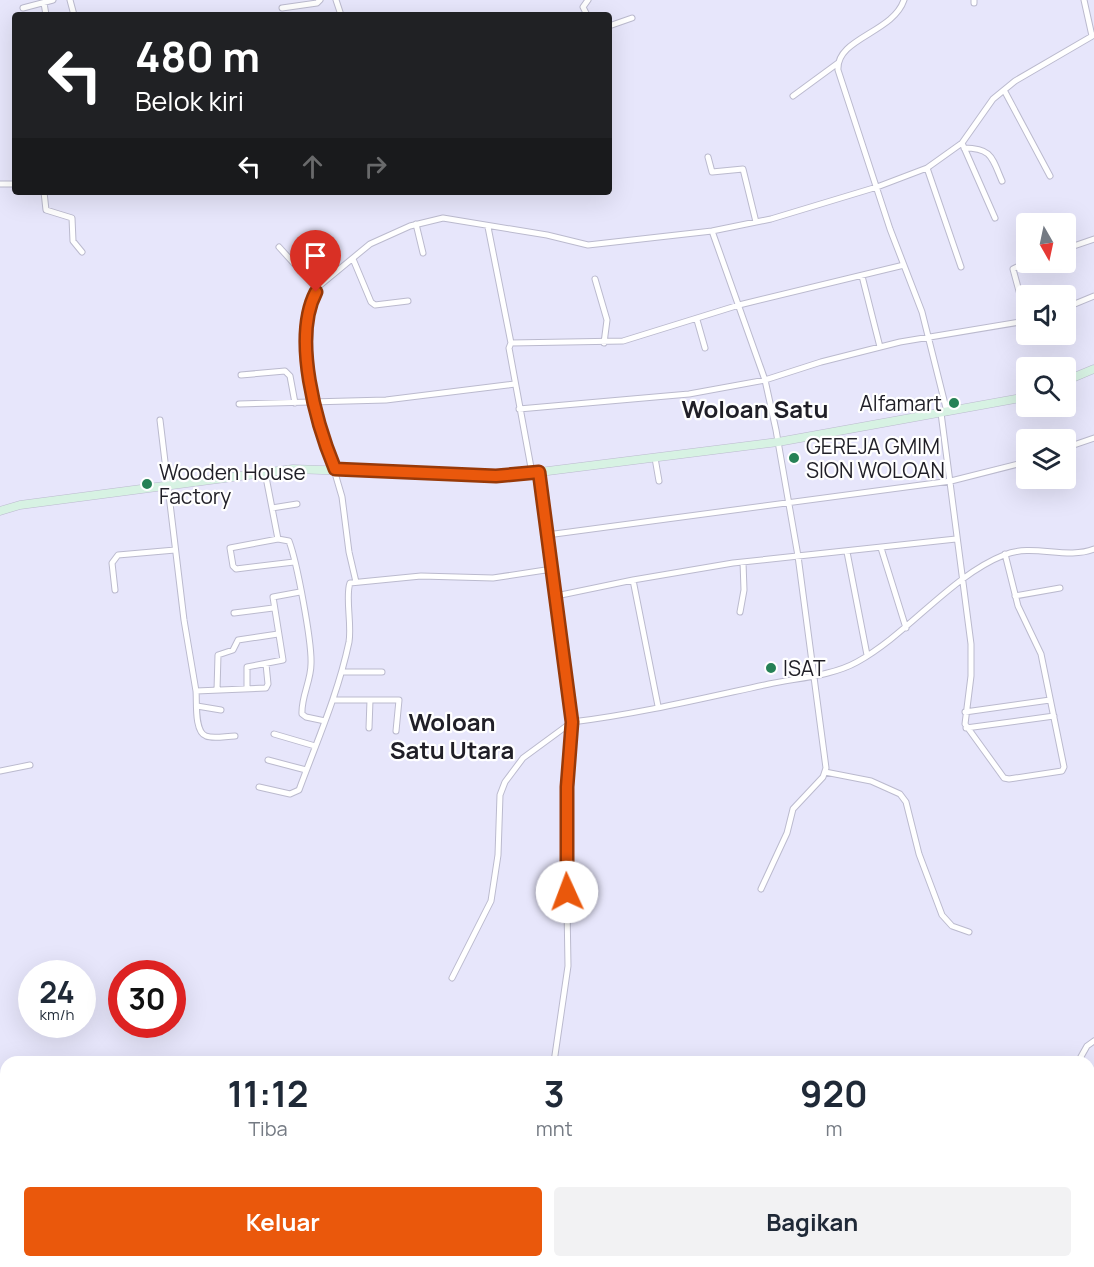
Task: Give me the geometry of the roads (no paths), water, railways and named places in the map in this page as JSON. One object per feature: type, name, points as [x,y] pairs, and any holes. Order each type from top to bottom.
[{"type":"main road","points":[[1076,376],[1094,369]]},
{"type":"main road","points":[[0,511],[20,505],[265,472],[335,469],[496,476],[535,473],[778,442],[1016,399]]},
{"type":"street","points":[[23,8],[53,0]]},
{"type":"street","points":[[282,8],[317,3],[320,0]]},
{"type":"street","points":[[356,582],[335,469],[315,403],[304,340],[310,305],[317,289],[376,240],[417,224],[451,218],[488,227],[547,235],[588,245],[712,231],[756,222],[877,188],[927,168],[963,145],[984,110],[1004,90],[1033,69],[1093,35],[1084,0]]},
{"type":"street","points":[[793,96],[838,63],[845,51],[854,44],[890,22],[905,1]]},
{"type":"street","points":[[44,3],[46,12]]},
{"type":"street","points":[[612,25],[632,18]]},
{"type":"street","points":[[838,63],[840,81],[929,337],[944,413],[956,539],[964,580],[971,662],[965,712],[966,728],[1004,778],[1016,779],[1063,770],[1041,654],[1015,596],[1005,554]]},
{"type":"street","points":[[1004,90],[1050,176]]},
{"type":"street","points":[[963,145],[979,148],[989,154],[1002,181]]},
{"type":"street","points":[[963,145],[995,218]]},
{"type":"street","points":[[708,157],[712,172],[743,169],[756,222]]},
{"type":"street","points":[[927,168],[961,267]]},
{"type":"street","points":[[44,195],[46,210],[72,218],[73,241],[82,252]]},
{"type":"street","points":[[417,224],[423,253]]},
{"type":"street","points":[[488,227],[511,343],[509,348],[519,409],[547,535],[572,722],[566,847],[569,955],[555,1056]]},
{"type":"street","points":[[712,231],[765,381],[778,442],[798,556],[825,772],[793,809],[787,833],[760,889]]},
{"type":"street","points":[[1076,245],[1094,239]]},
{"type":"street","points":[[279,247],[317,289]]},
{"type":"street","points":[[353,259],[371,302],[381,306],[408,301]]},
{"type":"street","points":[[511,343],[522,341],[604,343],[634,339],[739,305],[904,265]]},
{"type":"street","points":[[1016,268],[1013,269],[1017,285]]},
{"type":"street","points":[[862,276],[880,347]]},
{"type":"street","points":[[595,279],[607,320],[604,343]]},
{"type":"street","points":[[1076,303],[1094,296]]},
{"type":"street","points":[[697,320],[705,348]]},
{"type":"street","points":[[519,409],[689,394],[765,381],[792,370],[880,347],[1016,321]]},
{"type":"street","points":[[241,375],[285,372],[290,376],[295,404]]},
{"type":"street","points":[[239,405],[386,400],[515,384]]},
{"type":"street","points":[[160,420],[191,674],[196,691],[198,723],[204,735],[235,736]]},
{"type":"street","points":[[1076,444],[1094,438]]},
{"type":"street","points":[[655,458],[659,481]]},
{"type":"street","points":[[547,535],[789,505],[951,481],[1016,465]]},
{"type":"street","points":[[265,472],[278,539]]},
{"type":"street","points":[[272,508],[297,504]]},
{"type":"street","points":[[294,562],[236,569],[233,567],[231,546],[278,539],[289,541],[294,562],[300,592],[311,659],[302,714],[326,721]]},
{"type":"street","points":[[556,596],[633,580],[743,562],[956,539]]},
{"type":"street","points":[[881,548],[906,628]]},
{"type":"street","points":[[452,978],[491,901],[498,855],[500,795],[505,782],[523,758],[572,722],[814,675],[849,666],[906,628],[964,580],[1005,554],[1047,550],[1071,553],[1094,549]]},
{"type":"street","points":[[115,590],[112,563],[118,555],[175,550]]},
{"type":"street","points":[[847,552],[867,655]]},
{"type":"street","points":[[740,612],[744,590],[743,562]]},
{"type":"street","points":[[258,787],[296,793],[334,700],[342,672],[352,622],[348,586],[350,583],[421,576],[493,578],[552,569]]},
{"type":"street","points":[[633,580],[658,706]]},
{"type":"street","points":[[1015,596],[1060,588]]},
{"type":"street","points":[[247,689],[246,668],[283,662],[273,608],[274,596],[300,592]]},
{"type":"street","points":[[234,613],[273,608]]},
{"type":"street","points":[[217,690],[218,655],[233,651],[238,640],[278,634]]},
{"type":"street","points":[[196,691],[267,687],[266,664]]},
{"type":"street","points":[[342,672],[382,672]]},
{"type":"street","points":[[334,700],[399,700],[396,732]]},
{"type":"street","points":[[369,700],[369,728]]},
{"type":"street","points":[[965,712],[1050,700]]},
{"type":"street","points":[[197,706],[221,710]]},
{"type":"street","points":[[966,728],[1054,716]]},
{"type":"street","points":[[274,734],[315,746]]},
{"type":"street","points":[[268,760],[306,770]]},
{"type":"street","points":[[0,771],[30,765]]},
{"type":"street","points":[[825,772],[871,781],[900,794],[906,802],[919,854],[942,915],[952,926],[969,932]]},
{"type":"street","points":[[1081,1056],[1087,1046],[1094,1041]]},
{"type":"place","name":"Alfamart","points":[[954,403]]},
{"type":"place","name":"GEREJA GMIM SION WOLOAN","points":[[794,458]]},
{"type":"place","name":"Wooden House Factory","points":[[147,484]]},
{"type":"place","name":"ISAT","points":[[771,668]]},
{"type":"district","name":"Woloan Satu","points":[[755,408]]},
{"type":"district","name":"Woloan Satu Utara","points":[[452,735]]}]
